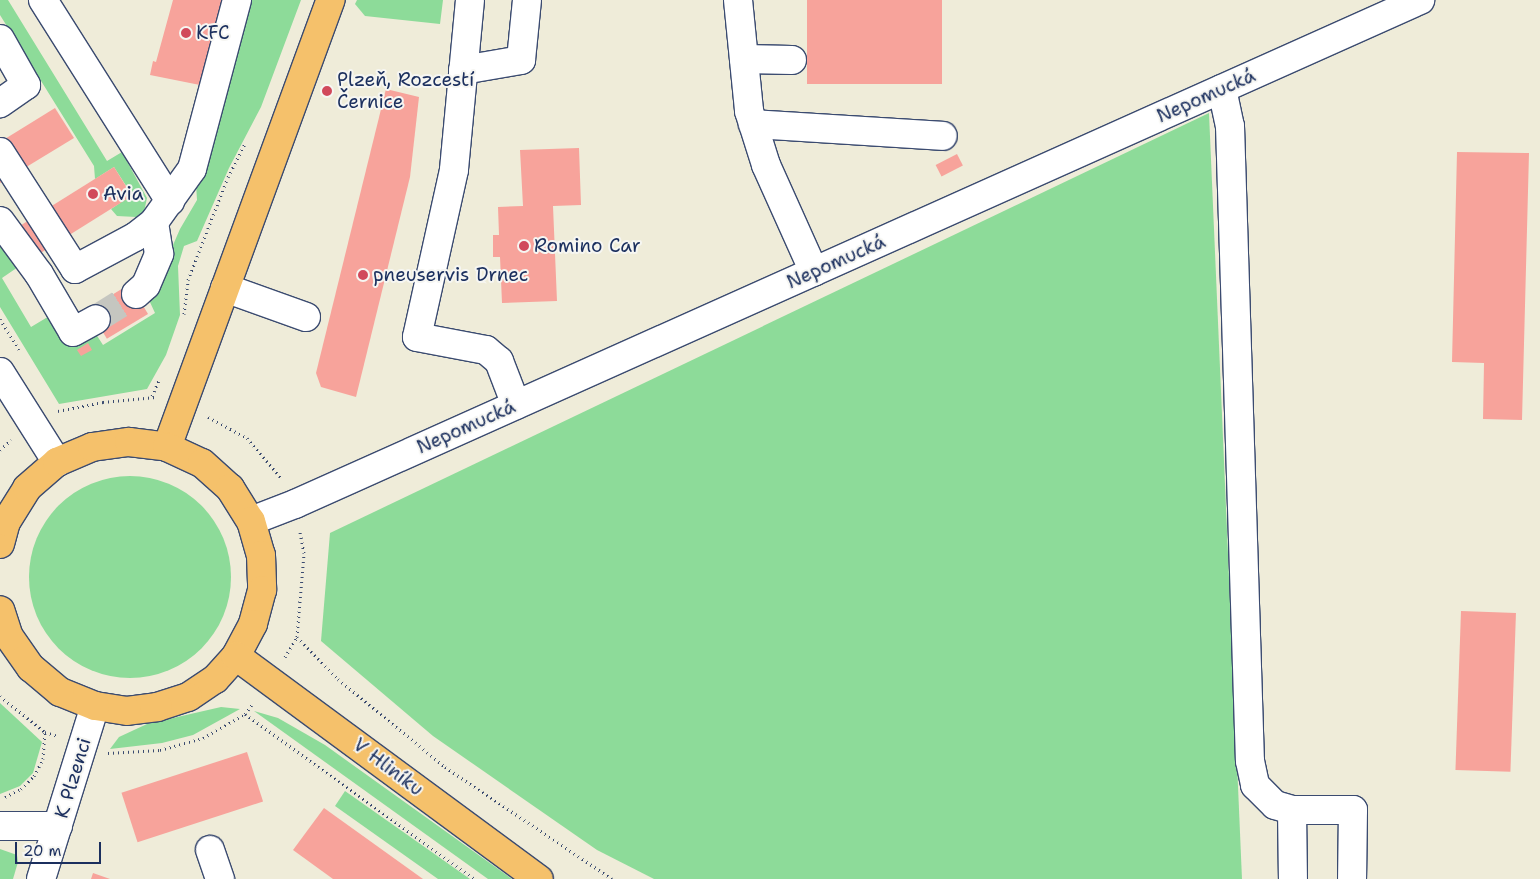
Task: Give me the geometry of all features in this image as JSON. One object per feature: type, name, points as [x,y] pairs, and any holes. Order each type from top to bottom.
[{"type":"main road","points":[[167,447],[331,0]]},
{"type":"main road","points":[[0,544],[6,522],[27,488],[57,462],[92,447],[129,442],[167,447],[202,463],[230,488],[250,521],[261,555],[262,590],[254,624],[236,656],[215,679],[188,697],[158,707],[126,711],[95,706],[60,692],[45,680],[31,668],[5,639],[0,610]]},
{"type":"main road","name":"V Hliníku","points":[[236,656],[539,879]]},
{"type":"street","points":[[43,0],[162,211],[159,254],[150,279],[136,294]]},
{"type":"street","points":[[0,152],[75,269],[135,237],[162,211],[192,169],[237,0]]},
{"type":"street","points":[[470,0],[454,170],[417,337],[486,350],[499,362],[516,405]]},
{"type":"street","points":[[463,70],[521,60],[527,0]]},
{"type":"street","points":[[738,0],[744,59],[754,124],[766,165],[814,272]]},
{"type":"street","name":"Nepomucká","points":[[250,521],[295,504],[1420,0]]},
{"type":"street","points":[[0,40],[26,85],[0,104]]},
{"type":"street","points":[[744,59],[792,60]]},
{"type":"street","points":[[1222,89],[1230,126],[1250,761],[1255,785],[1275,806],[1292,810],[1353,810],[1352,879]]},
{"type":"street","points":[[754,124],[943,136]]},
{"type":"street","points":[[0,221],[40,274],[73,332],[96,319]]},
{"type":"street","points":[[225,288],[306,317]]},
{"type":"street","points":[[0,372],[57,462]]},
{"type":"street","name":"K Plzenci","points":[[41,879],[95,706]]},
{"type":"street","points":[[1292,810],[1293,879]]},
{"type":"street","points":[[0,826],[58,826]]},
{"type":"street","points":[[210,850],[220,879]]},
{"type":"path","points":[[0,450],[33,424],[57,411],[152,396]]},
{"type":"path","points":[[297,637],[338,679],[445,767],[612,879]]},
{"type":"path","points":[[0,696],[45,732],[84,744]]},
{"type":"path","points":[[245,714],[475,879]]},
{"type":"green space","points":[[0,0],[8,0],[107,161],[122,152],[147,198],[144,212],[136,217],[117,216],[111,209],[132,195],[114,167],[95,179],[94,166],[0,15]]},
{"type":"green space","points":[[244,0],[301,0],[261,107],[229,168],[197,241],[184,246],[178,266],[180,315],[166,355],[147,389],[59,404],[0,307],[0,236],[21,265],[2,278],[31,327],[51,315],[94,331],[103,345],[155,313],[149,300],[180,229],[197,200],[196,184]]},
{"type":"green space","points":[[357,0],[443,0],[440,24],[365,16],[355,4]]},
{"type":"green space","points":[[1209,113],[1242,879],[654,879],[597,850],[433,736],[321,641],[330,533]]},
{"type":"green space","points":[[130,476],[150,478],[177,488],[194,499],[208,513],[223,539],[229,557],[231,577],[229,597],[219,624],[208,641],[194,655],[168,670],[150,676],[130,678],[110,676],[83,666],[66,655],[52,641],[37,615],[31,597],[29,577],[31,557],[41,530],[52,513],[66,499],[92,484],[110,478]]},
{"type":"green space","points":[[0,703],[42,742],[33,773],[20,786],[0,794]]},
{"type":"green space","points":[[221,707],[240,709],[193,735],[162,743],[110,749],[119,737],[147,724]]},
{"type":"green space","points":[[254,711],[278,718],[325,745],[512,879],[488,879]]},
{"type":"green space","points":[[345,791],[470,879],[438,879],[335,806]]},
{"type":"green space","points":[[0,849],[17,855],[18,862],[13,879],[0,879]]},
{"type":"building","points":[[173,0],[231,0],[205,86],[150,75],[153,61],[156,62]]},
{"type":"building","points":[[807,0],[942,0],[942,84],[807,84]]},
{"type":"building","name":"pneuservis Drnec","points":[[386,89],[419,97],[410,177],[356,397],[321,387],[316,373]]},
{"type":"building","points":[[55,108],[74,138],[0,183],[0,142]]},
{"type":"building","name":"Romino Car","points":[[579,148],[581,205],[553,206],[557,301],[502,303],[500,257],[493,257],[493,235],[499,235],[498,207],[523,206],[520,150]]},
{"type":"building","points":[[1457,152],[1529,153],[1522,420],[1483,419],[1484,363],[1452,362]]},
{"type":"building","points":[[957,154],[963,166],[942,176],[936,165]]},
{"type":"building","points":[[114,167],[132,196],[34,257],[16,228]]},
{"type":"building","points":[[130,284],[148,314],[107,339],[89,309]]},
{"type":"building","points":[[88,343],[92,350],[81,356],[77,350]]},
{"type":"building","points":[[1461,611],[1516,613],[1510,772],[1455,770]]},
{"type":"building","points":[[247,752],[263,801],[138,842],[121,793]]},
{"type":"building","points":[[324,808],[423,879],[333,879],[293,850]]},
{"type":"building","points":[[93,873],[110,879],[91,879]]},
{"type":"tunnel","points":[[96,319],[136,294]]},
{"type":"place","name":"KFC","points":[[186,33]]},
{"type":"place","name":"Plzeň, Rozcestí Černice","points":[[327,91]]},
{"type":"place","name":"Avia","points":[[93,194]]},
{"type":"place","name":"Romino Car","points":[[524,246]]},
{"type":"place","name":"pneuservis Drnec","points":[[363,275]]}]
